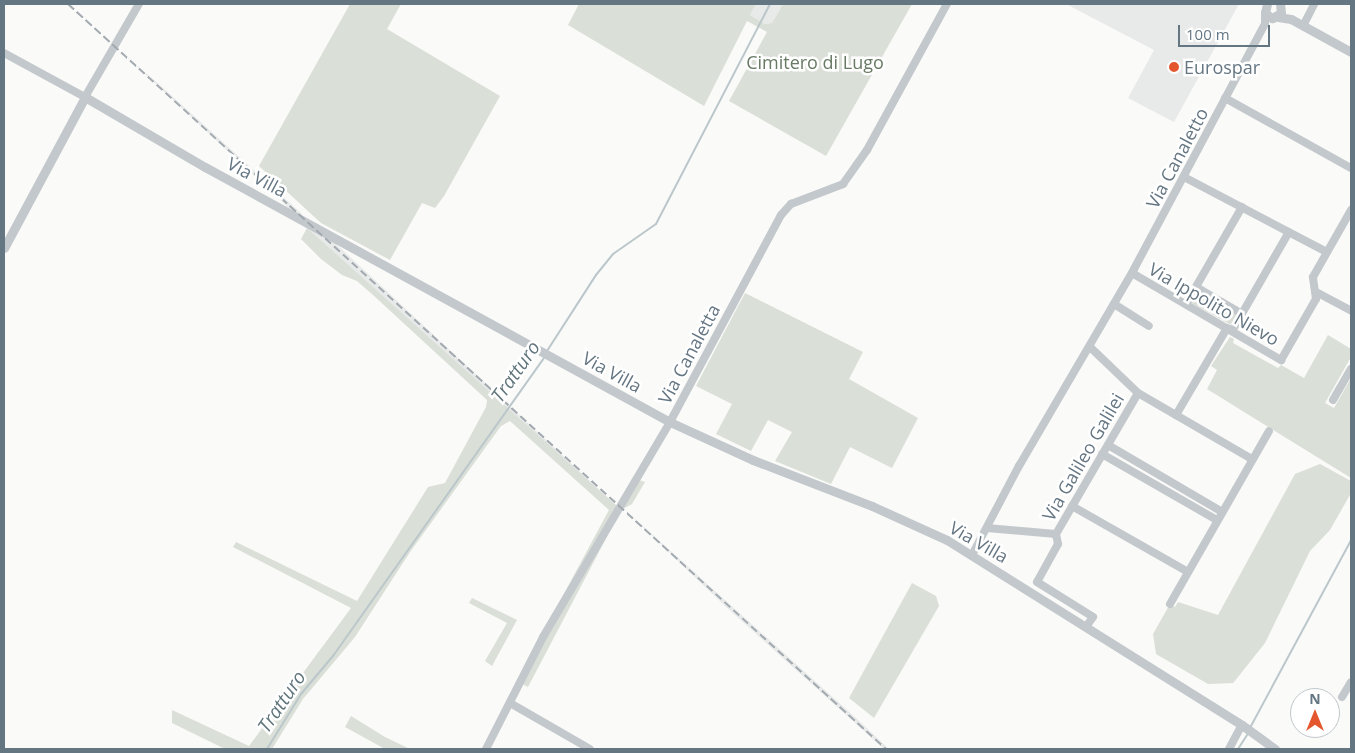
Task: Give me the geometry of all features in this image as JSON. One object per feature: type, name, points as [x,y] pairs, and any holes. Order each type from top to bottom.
[{"type":"street","points":[[4,248],[85,97],[139,4]]},
{"type":"street","name":"Via Canaletta","points":[[486,749],[543,637],[670,422],[769,236],[791,204],[843,184],[867,150],[947,4]]},
{"type":"street","points":[[1303,26],[1314,4]]},
{"type":"street","points":[[1276,18],[1281,6],[1291,19],[1351,52]]},
{"type":"street","points":[[1264,8],[1276,18]]},
{"type":"street","name":"Via Canaletto","points":[[972,555],[1019,466],[1090,347],[1184,177],[1265,24],[1264,8]]},
{"type":"street","points":[[1265,24],[1276,18],[1291,19]]},
{"type":"street","points":[[4,53],[85,97]]},
{"type":"street","name":"Via Villa","points":[[85,97],[205,167],[670,422],[753,460],[872,506],[972,555],[1242,725],[1275,749]]},
{"type":"street","points":[[1225,98],[1351,168]]},
{"type":"street","points":[[1184,177],[1327,252]]},
{"type":"street","points":[[1186,304],[1242,207]]},
{"type":"street","points":[[1351,210],[1313,278],[1316,292],[1351,311]]},
{"type":"street","points":[[1176,415],[1242,314],[1289,232]]},
{"type":"street","name":"Via Ippolito Nievo","points":[[1132,273],[1281,360],[1316,299],[1316,292]]},
{"type":"street","points":[[1196,287],[1242,314]]},
{"type":"street","points":[[1114,304],[1149,326]]},
{"type":"street","name":"Via Galileo Galilei","points":[[987,528],[1056,534],[1138,393],[1090,347]]},
{"type":"street","points":[[1332,400],[1351,369]]},
{"type":"street","points":[[1138,393],[1252,459]]},
{"type":"street","points":[[1170,604],[1269,431]]},
{"type":"street","points":[[1108,445],[1222,512]]},
{"type":"street","points":[[1102,454],[1217,520]]},
{"type":"street","points":[[1072,506],[1188,572]]},
{"type":"street","points":[[1056,534],[1058,544],[1037,582],[1093,617],[1086,627]]},
{"type":"street","points":[[1342,697],[1351,682]]},
{"type":"street","points":[[510,703],[590,749]]},
{"type":"street","points":[[1229,749],[1242,725]]},
{"type":"shaded area","points":[[756,4],[783,4],[772,23],[765,24],[750,15]]},
{"type":"shaded area","points":[[1066,4],[1239,4],[1174,122],[1128,98],[1154,50]]},
{"type":"shaded area","points":[[117,48],[161,86],[303,215],[292,211]]},
{"type":"shaded area","points":[[307,228],[334,242],[617,506],[359,276]]},
{"type":"shaded area","points":[[623,508],[889,749],[884,749],[725,606]]},
{"type":"green space","points":[[350,4],[401,4],[387,29],[500,96],[444,196],[435,208],[422,203],[390,260],[321,223],[259,166]]},
{"type":"green space","name":"Cimitero di Lugo","points":[[579,4],[756,4],[750,15],[765,24],[772,23],[783,4],[912,4],[826,156],[729,101],[767,32],[747,21],[704,106],[568,25]]},
{"type":"green space","points":[[307,228],[617,506],[633,478],[645,482],[632,504],[621,510],[528,687],[517,681],[609,510],[510,421],[501,426],[410,552],[355,637],[303,699],[272,749],[225,749],[172,723],[172,710],[249,746],[351,608],[233,547],[236,542],[357,601],[428,487],[445,483],[486,407],[487,400],[373,295],[357,281],[342,275],[321,259],[301,239]]},
{"type":"green space","points":[[1197,290],[1240,314],[1233,326],[1190,302]]},
{"type":"green space","points":[[745,293],[863,352],[849,379],[918,418],[892,468],[850,447],[831,484],[775,461],[792,432],[768,420],[751,451],[716,434],[732,404],[696,386]]},
{"type":"green space","points":[[1328,335],[1351,349],[1351,357],[1325,403],[1334,408],[1351,378],[1351,478],[1207,389],[1217,370],[1211,366],[1230,337],[1234,339],[1233,343],[1278,368],[1281,365],[1304,378]]},
{"type":"green space","points":[[1320,464],[1351,481],[1351,493],[1330,530],[1310,551],[1265,643],[1233,683],[1208,684],[1156,654],[1153,634],[1170,604],[1175,607],[1178,602],[1218,615],[1295,474]]},
{"type":"green space","points":[[912,583],[936,596],[939,606],[874,718],[849,698]]},
{"type":"green space","points":[[472,598],[517,620],[492,666],[485,661],[507,623],[469,603]]},
{"type":"green space","points":[[351,716],[385,737],[410,749],[385,749],[345,727]]},
{"type":"waterway","name":"Tratturo","points":[[547,351],[596,275],[613,254],[656,224],[770,4]]},
{"type":"waterway","name":"Tratturo","points":[[267,749],[301,694],[333,656],[544,358]]},
{"type":"waterway","points":[[1251,726],[1351,540]]},
{"type":"waterway","points":[[1238,749],[1247,735]]},
{"type":"railway","points":[[68,4],[886,749]]},
{"type":"place","name":"Eurospar","points":[[1174,67]]}]
